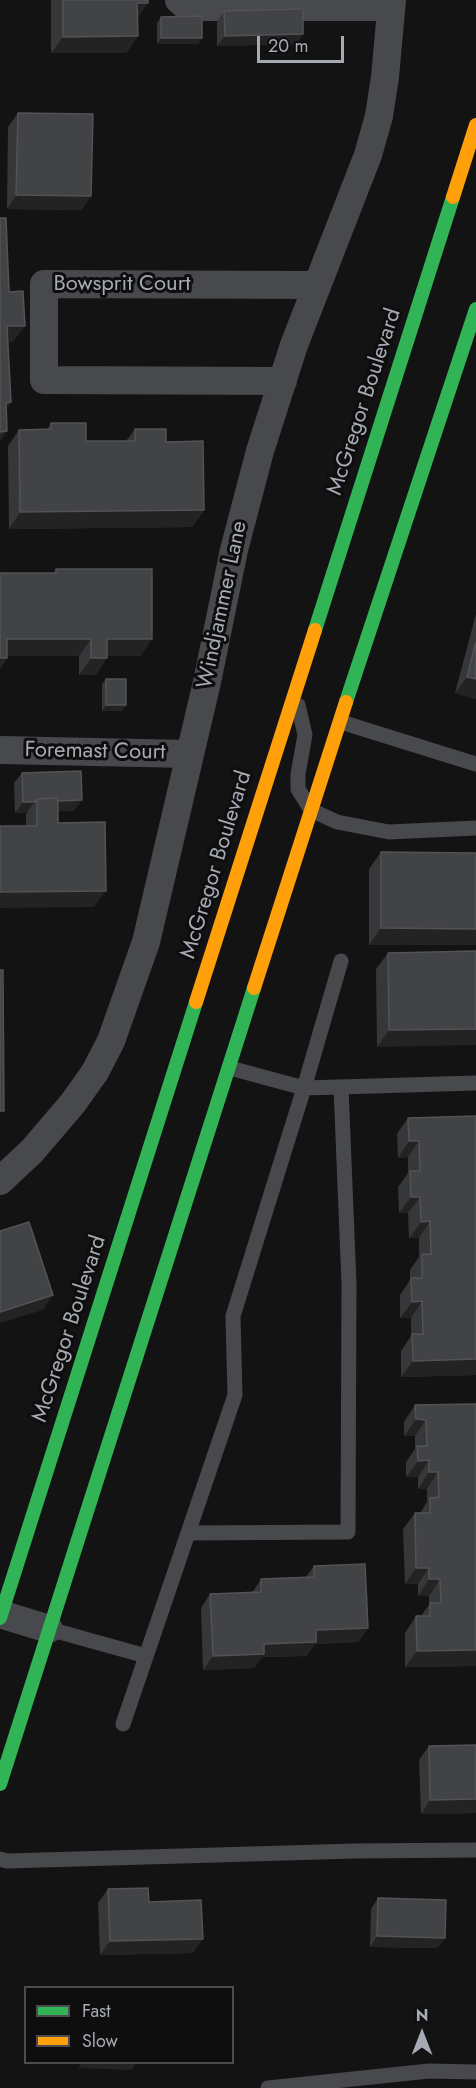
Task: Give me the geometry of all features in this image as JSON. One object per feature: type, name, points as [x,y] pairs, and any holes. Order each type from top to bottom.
[{"type":"main road","name":"McGregor Boulevard","points":[[0,1615],[476,125]]},
{"type":"main road","points":[[0,1784],[311,810],[476,309]]},
{"type":"street","points":[[179,0],[187,7],[391,4]]},
{"type":"street","name":"Windjammer Lane","points":[[0,1181],[32,1151],[73,1103],[94,1072],[111,1041],[146,942],[207,682],[234,550],[260,451],[294,345],[368,155],[379,116],[385,77],[391,4]]},
{"type":"street","name":"Bowsprit Court","points":[[283,381],[45,380],[44,284],[318,285]]},
{"type":"street","name":"Foremast Court","points":[[0,750],[189,754]]},
{"type":"street","points":[[0,1615],[49,1629]]},
{"type":"lane","points":[[294,692],[305,735],[298,774],[298,789],[311,810],[337,822],[390,832],[476,828]]},
{"type":"lane","points":[[341,722],[476,764]]},
{"type":"lane","points":[[123,1724],[235,1395],[232,1316],[304,1088],[341,961]]},
{"type":"lane","points":[[230,1068],[304,1088],[476,1083]]},
{"type":"lane","points":[[188,1533],[348,1532],[349,1284],[341,1087]]},
{"type":"lane","points":[[49,1629],[146,1656]]},
{"type":"lane","points":[[0,1859],[7,1861],[356,1851],[476,1850]]},
{"type":"lane","points":[[268,2088],[429,2072],[476,2072]]},
{"type":"building","points":[[63,0],[148,0],[148,3],[137,3],[138,36],[63,37]]},
{"type":"building","points":[[303,9],[303,34],[225,36],[224,11]]},
{"type":"building","points":[[202,16],[202,38],[161,38],[161,17]]},
{"type":"building","points":[[18,113],[93,114],[91,196],[16,195]]},
{"type":"building","points":[[0,218],[6,218],[9,292],[23,291],[25,326],[7,326],[11,402],[6,403],[7,431],[0,432]]},
{"type":"building","points":[[51,423],[86,423],[86,441],[135,441],[135,429],[166,429],[166,442],[203,441],[204,510],[20,512],[19,430],[51,429]]},
{"type":"building","points":[[56,569],[152,569],[152,639],[107,639],[107,658],[91,658],[91,639],[7,639],[7,658],[0,658],[0,573],[56,573]]},
{"type":"building","points":[[476,642],[476,679],[467,677]]},
{"type":"building","points":[[106,679],[126,679],[126,705],[106,705]]},
{"type":"building","points":[[81,771],[82,800],[58,801],[58,798],[23,802],[22,773]]},
{"type":"building","points":[[58,798],[58,823],[105,822],[106,891],[0,892],[0,826],[37,826],[37,799]]},
{"type":"building","points":[[381,852],[476,853],[476,929],[381,928]]},
{"type":"building","points":[[476,951],[476,1029],[389,1030],[388,953]]},
{"type":"building","points":[[0,970],[3,970],[4,1111],[0,1111]]},
{"type":"building","points":[[476,1116],[476,1359],[413,1361],[412,1334],[423,1334],[422,1301],[412,1302],[411,1278],[422,1278],[422,1254],[431,1254],[430,1221],[421,1222],[420,1197],[411,1197],[410,1171],[420,1171],[419,1141],[409,1141],[408,1118]]},
{"type":"building","points":[[29,1222],[53,1295],[0,1312],[0,1231]]},
{"type":"building","points":[[476,1404],[476,1650],[417,1651],[416,1616],[430,1616],[430,1603],[441,1603],[440,1579],[429,1579],[429,1568],[416,1568],[415,1513],[430,1513],[430,1498],[439,1497],[438,1472],[429,1472],[429,1460],[418,1461],[417,1446],[427,1446],[426,1420],[416,1419],[415,1405]]},
{"type":"building","points":[[365,1564],[368,1628],[316,1630],[316,1642],[264,1644],[264,1654],[213,1656],[210,1594],[261,1592],[261,1579],[314,1577],[314,1566]]},
{"type":"building","points":[[476,1745],[476,1799],[430,1800],[429,1746]]},
{"type":"building","points":[[148,1888],[149,1902],[201,1900],[203,1939],[110,1941],[108,1889]]},
{"type":"building","points":[[378,1898],[446,1900],[445,1938],[377,1936]]},
{"type":"traffic: fast","points":[[315,630],[453,197]]},
{"type":"traffic: fast","points":[[346,702],[476,309]]},
{"type":"traffic: fast","points":[[0,1784],[254,988]]},
{"type":"traffic: fast","points":[[0,1618],[196,1002]]},
{"type":"traffic: slow","points":[[453,197],[476,125]]},
{"type":"traffic: slow","points":[[196,1002],[315,630]]},
{"type":"traffic: slow","points":[[254,988],[346,702]]}]
